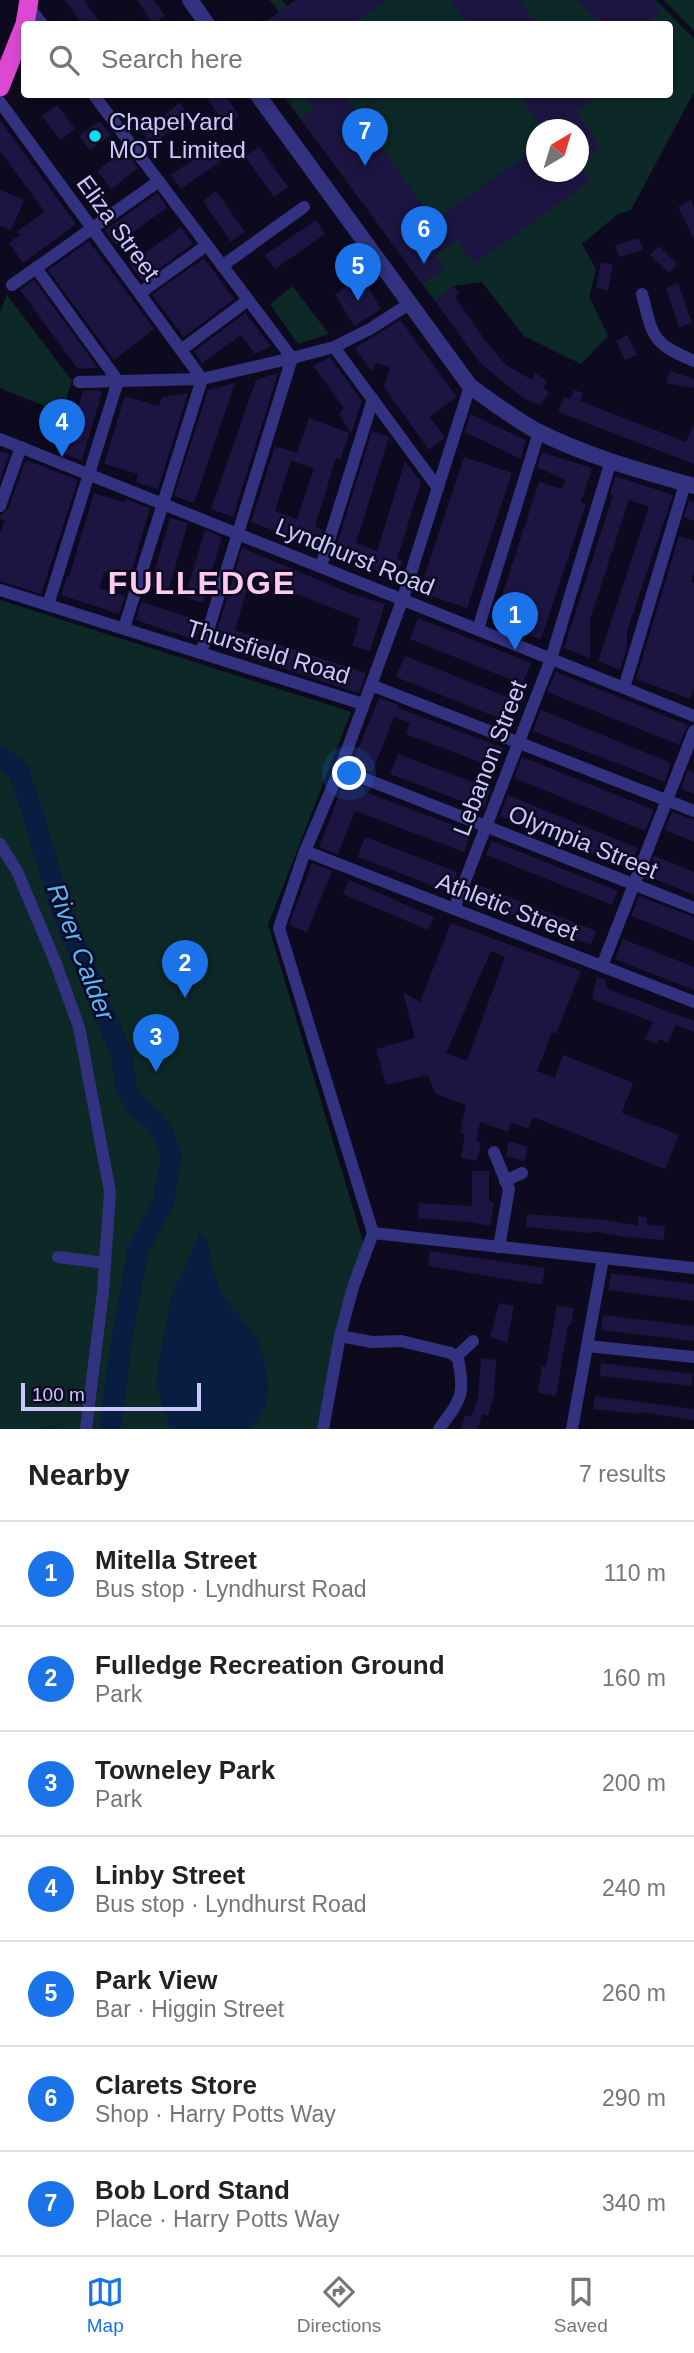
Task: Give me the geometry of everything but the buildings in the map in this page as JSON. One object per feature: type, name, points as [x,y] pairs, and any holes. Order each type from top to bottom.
[{"type":"highway","points":[[26,21],[29,3]]},
{"type":"highway","points":[[0,87],[21,34]]},
{"type":"street","points":[[190,0],[205,21]]},
{"type":"street","points":[[29,3],[39,21]]},
{"type":"street","points":[[96,98],[292,358]]},
{"type":"street","points":[[260,98],[470,386],[502,410],[539,432],[611,461],[690,485],[624,688]]},
{"type":"street","name":"Eliza Street","points":[[0,102],[202,379]]},
{"type":"street","points":[[12,285],[159,181]]},
{"type":"street","points":[[222,265],[304,207]]},
{"type":"street","points":[[139,293],[206,245]]},
{"type":"street","points":[[36,268],[118,381]]},
{"type":"street","points":[[642,294],[651,330],[658,340],[666,349],[694,361]]},
{"type":"street","points":[[181,350],[248,300]]},
{"type":"street","points":[[79,383],[202,379],[292,358],[334,346],[370,329],[410,304]]},
{"type":"street","points":[[334,346],[438,488]]},
{"type":"street","points":[[201,653],[292,358]]},
{"type":"street","points":[[124,628],[202,379]]},
{"type":"street","points":[[48,605],[118,381]]},
{"type":"street","points":[[323,1429],[340,1336],[353,1287],[373,1233],[279,928],[305,851],[340,769],[403,598],[470,386]]},
{"type":"street","points":[[321,566],[373,400]]},
{"type":"street","points":[[478,629],[539,432]]},
{"type":"street","name":"Lyndhurst Road","points":[[0,439],[694,716]]},
{"type":"street","points":[[0,506],[21,447]]},
{"type":"street","name":"Lebanon Street","points":[[454,909],[551,659],[611,461]]},
{"type":"street","name":"Thursfield Road","points":[[0,590],[363,704]]},
{"type":"street","points":[[371,685],[694,811]]},
{"type":"street","points":[[602,966],[694,731]]},
{"type":"street","name":"Olympia Street","points":[[340,769],[694,908]]},
{"type":"street","points":[[0,844],[17,871],[79,1027],[110,1192],[105,1263],[86,1429]]},
{"type":"street","name":"Athletic Street","points":[[305,851],[694,1002]]},
{"type":"street","points":[[494,1152],[509,1189],[499,1247]]},
{"type":"street","points":[[505,1181],[522,1173]]},
{"type":"street","points":[[373,1233],[694,1268]]},
{"type":"street","points":[[58,1257],[105,1263]]},
{"type":"street","points":[[572,1429],[603,1258]]},
{"type":"street","points":[[340,1336],[372,1342],[401,1341],[451,1353],[456,1357],[463,1389],[456,1406],[439,1429]]},
{"type":"street","points":[[456,1357],[473,1341]]},
{"type":"street","points":[[587,1346],[694,1357]]},
{"type":"green space","points":[[270,0],[282,0],[287,6],[296,0],[656,0],[694,39],[694,92],[631,210],[618,214],[582,244],[596,269],[589,296],[608,336],[581,364],[524,336],[482,282],[453,286],[435,301],[285,98],[673,98],[673,21],[267,21],[279,12]]},
{"type":"green space","points":[[664,0],[694,0],[694,31]]},
{"type":"green space","points":[[293,286],[329,334],[298,344],[270,304]]},
{"type":"green space","points":[[7,295],[72,381],[62,413],[0,388],[0,312]]},
{"type":"green space","points":[[0,600],[351,712],[268,925],[364,1245],[340,1312],[317,1429],[0,1429]]},
{"type":"water","points":[[200,1233],[207,1239],[221,1291],[253,1333],[263,1355],[268,1384],[267,1400],[261,1414],[249,1429],[170,1429],[156,1384],[171,1297]]},
{"type":"waterway","name":"River Calder","points":[[0,757],[18,770],[60,907],[122,1056],[126,1087],[138,1109],[153,1119],[164,1136],[171,1158],[163,1203],[138,1250],[121,1345],[110,1429]]},
{"type":"waterway","points":[[45,1429],[57,1427]]},
{"type":"place","name":"ChapelYard MOT Limited","points":[[95,136]]},
{"type":"place","name":"Bob Lord Stand","points":[[365,166]]},
{"type":"place","name":"Clarets Store","points":[[424,264]]},
{"type":"place","name":"Park View","points":[[358,301]]},
{"type":"place","name":"Linby Street","points":[[62,457]]},
{"type":"place","name":"Mitella Street","points":[[515,650]]},
{"type":"place","name":"Fulledge Recreation Ground","points":[[185,998]]},
{"type":"place","name":"Towneley Park","points":[[156,1072]]},
{"type":"district","name":"FULLEDGE","points":[[202,583]]}]
